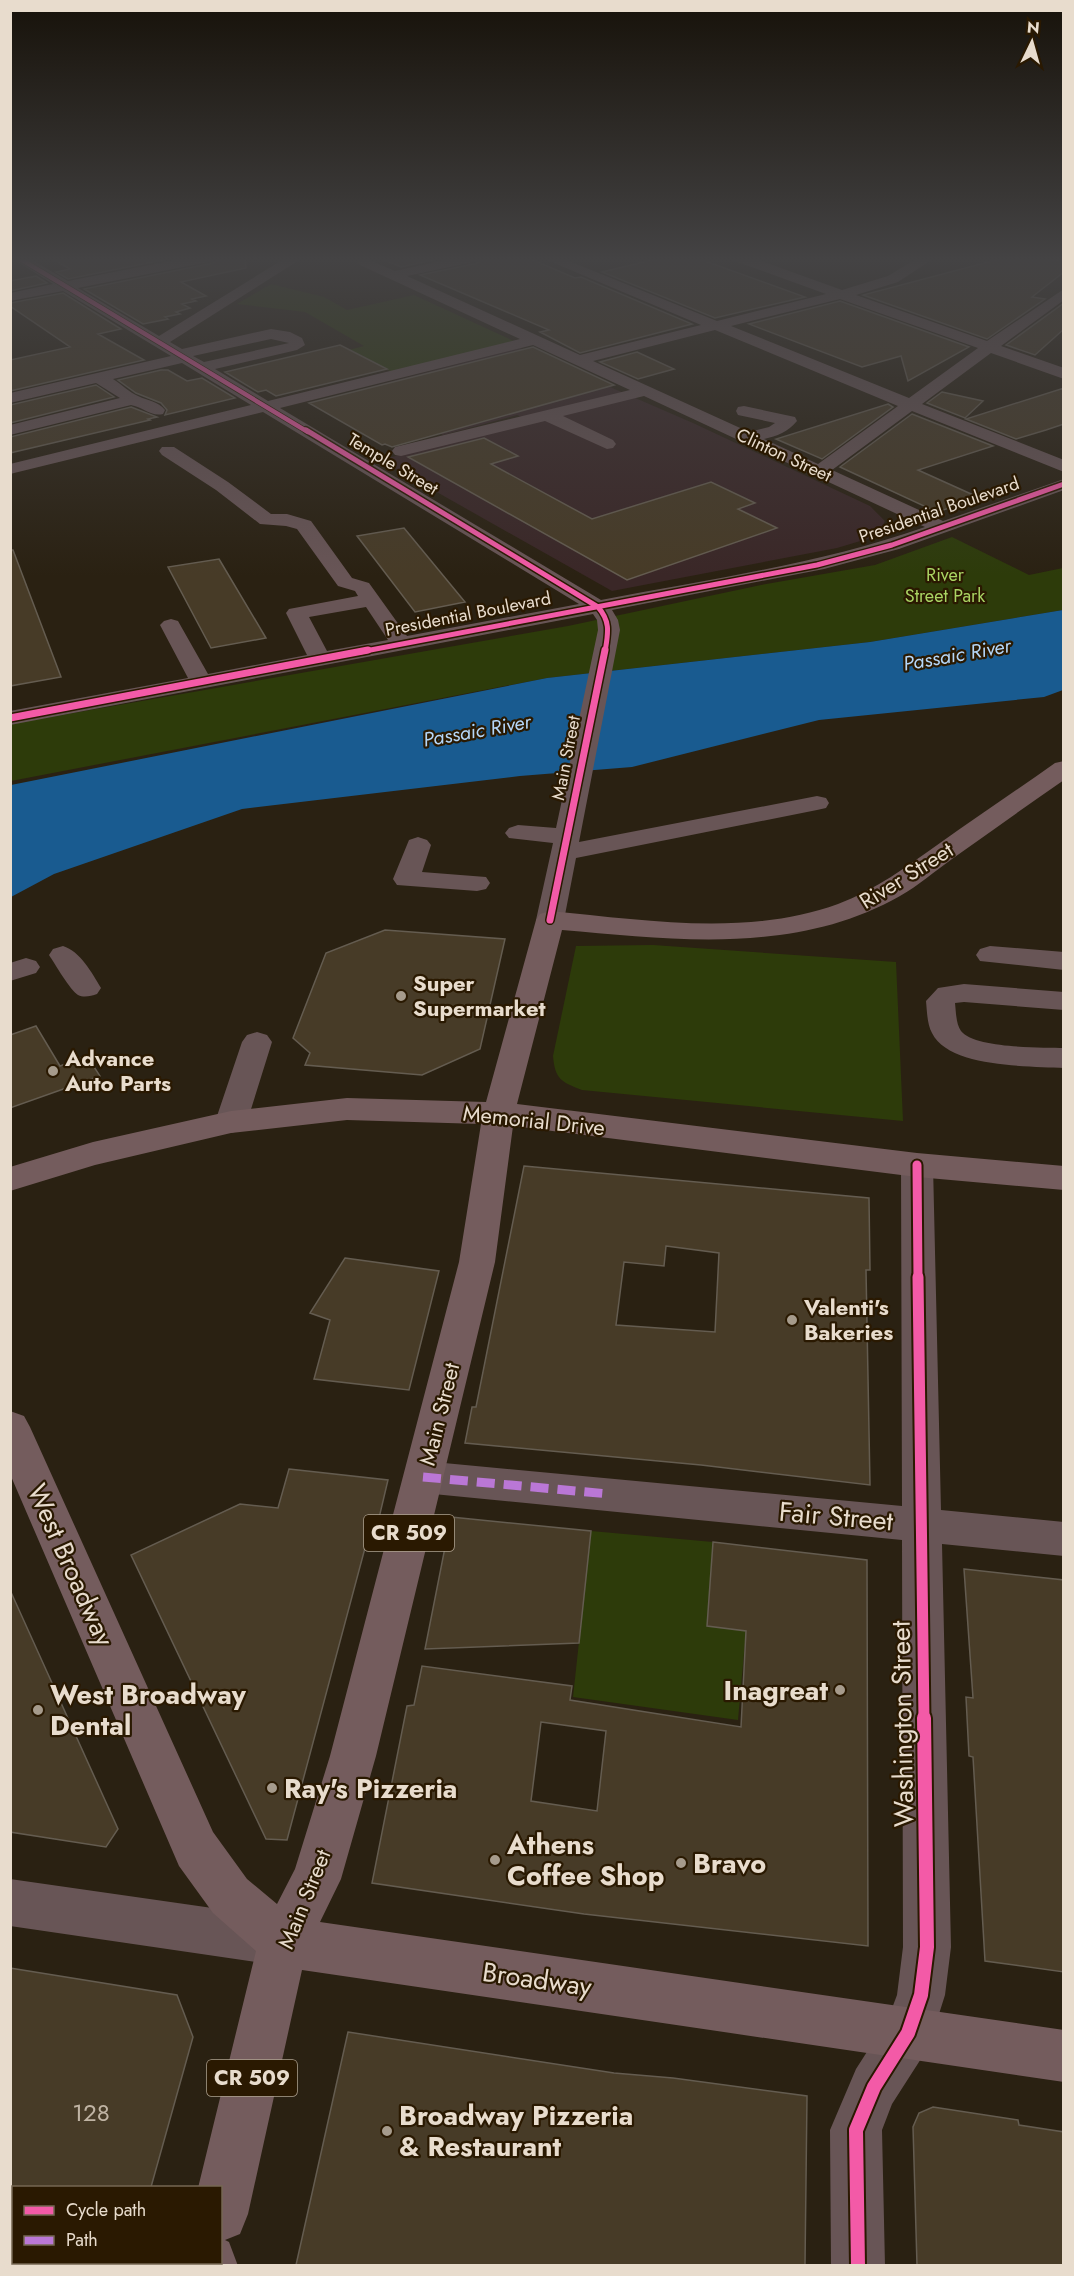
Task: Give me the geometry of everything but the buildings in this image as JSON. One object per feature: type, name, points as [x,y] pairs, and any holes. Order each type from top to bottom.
[{"type":"main road","name":"River Street","points":[[550,920],[703,933],[739,933],[783,928],[834,916],[867,903],[900,884],[1016,799],[1064,768]]},
{"type":"main road","name":"Main Street","points":[[222,2206],[284,1942],[317,1879],[353,1756],[477,1262],[499,1113],[550,920]]},
{"type":"main road","name":"Memorial Drive","points":[[10,1179],[93,1154],[231,1122],[347,1109],[499,1113],[917,1165],[1064,1178]]},
{"type":"main road","points":[[10,1154],[93,1154]]},
{"type":"main road","name":"West Broadway","points":[[12,1432],[196,1850],[230,1896],[284,1942]]},
{"type":"main road","name":"Broadway","points":[[284,1942],[1064,2056]]},
{"type":"street","points":[[10,398],[154,363]]},
{"type":"street","name":"Temple Street","points":[[192,363],[598,607]]},
{"type":"street","points":[[200,368],[221,363]]},
{"type":"street","points":[[10,469],[442,363]]},
{"type":"street","name":"Clinton Street","points":[[586,363],[941,527]]},
{"type":"street","points":[[809,363],[1064,467]]},
{"type":"street","points":[[819,471],[968,363]]},
{"type":"street","points":[[1034,363],[1064,374]]},
{"type":"street","points":[[100,378],[129,397],[129,400]]},
{"type":"street","points":[[401,451],[645,391]]},
{"type":"street","points":[[613,399],[634,409]]},
{"type":"street","points":[[10,430],[124,404],[129,400],[143,402],[157,410]]},
{"type":"street","points":[[575,408],[603,422]]},
{"type":"street","points":[[744,411],[789,421],[775,431],[747,438]]},
{"type":"street","points":[[547,415],[607,444]]},
{"type":"street","points":[[168,451],[222,486],[267,520],[287,520],[304,525],[345,582],[362,587],[402,644]]},
{"type":"street","name":"Presidential Boulevard","points":[[10,718],[320,659],[370,634],[402,644],[862,555],[1064,484]]},
{"type":"street","points":[[345,582],[341,591],[370,634]]},
{"type":"street","points":[[320,659],[296,613],[371,600]]},
{"type":"street","name":"Main Street","points":[[550,920],[609,621],[598,607]]},
{"type":"street","points":[[171,625],[201,682]]},
{"type":"street","points":[[518,833],[566,844],[817,803]]},
{"type":"street","points":[[418,845],[406,879],[477,883]]},
{"type":"street","points":[[63,955],[87,988]]},
{"type":"street","points":[[990,955],[1064,961]]},
{"type":"street","points":[[1064,1001],[964,993],[948,994],[940,1001],[946,1035],[959,1045],[979,1051],[1064,1058]]},
{"type":"street","points":[[231,1122],[257,1042]]},
{"type":"street","name":"Washington Street","points":[[858,2265],[856,2130],[874,2087],[908,2033],[921,1995],[927,1947],[917,1165]]},
{"type":"street","name":"Fair Street","points":[[423,1477],[1064,1539]]},
{"type":"street","name":"Broadway","points":[[10,1902],[284,1942]]},
{"type":"shaded area","points":[[461,363],[555,363],[693,423],[870,506],[885,521],[877,536],[837,548],[612,591],[380,460],[532,421],[517,415],[443,435],[358,390]]},
{"type":"green space","points":[[375,363],[434,363],[394,373]]},
{"type":"green space","name":"River Street Park","points":[[952,537],[1029,575],[1063,568],[1063,610],[870,642],[547,678],[11,781],[11,724],[568,626],[761,585],[875,565]]},
{"type":"green space","points":[[653,945],[896,962],[903,1121],[582,1090],[564,1082],[555,1070],[553,1056],[576,946]]},
{"type":"green space","points":[[591,1531],[713,1542],[707,1626],[746,1631],[738,1720],[573,1697]]},
{"type":"water","name":"Passaic River","points":[[1063,610],[1063,690],[1044,697],[819,720],[632,767],[520,776],[242,809],[54,874],[11,897],[11,785],[547,678],[870,642]]},
{"type":"marked path","points":[[423,1477],[609,1494]]},
{"type":"cycle path","points":[[194,363],[516,557],[603,612],[609,630],[550,920]]},
{"type":"cycle path","points":[[10,718],[817,565],[892,545],[1064,484]]},
{"type":"cycle path","points":[[858,2266],[856,2130],[874,2087],[908,2033],[921,1995],[927,1947],[917,1165]]},
{"type":"place","name":"Super Supermarket","points":[[401,996]]},
{"type":"place","name":"Advance Auto Parts","points":[[53,1071]]},
{"type":"place","name":"Valenti's Bakeries","points":[[792,1320]]},
{"type":"place","name":"Inagreat","points":[[840,1690]]},
{"type":"place","name":"West Broadway Dental","points":[[38,1710]]},
{"type":"place","name":"Ray's Pizzeria","points":[[272,1788]]},
{"type":"place","name":"Athens Coffee Shop","points":[[495,1860]]},
{"type":"place","name":"Bravo","points":[[681,1863]]},
{"type":"place","name":"Broadway Pizzeria & Restaurant","points":[[387,2131]]}]
